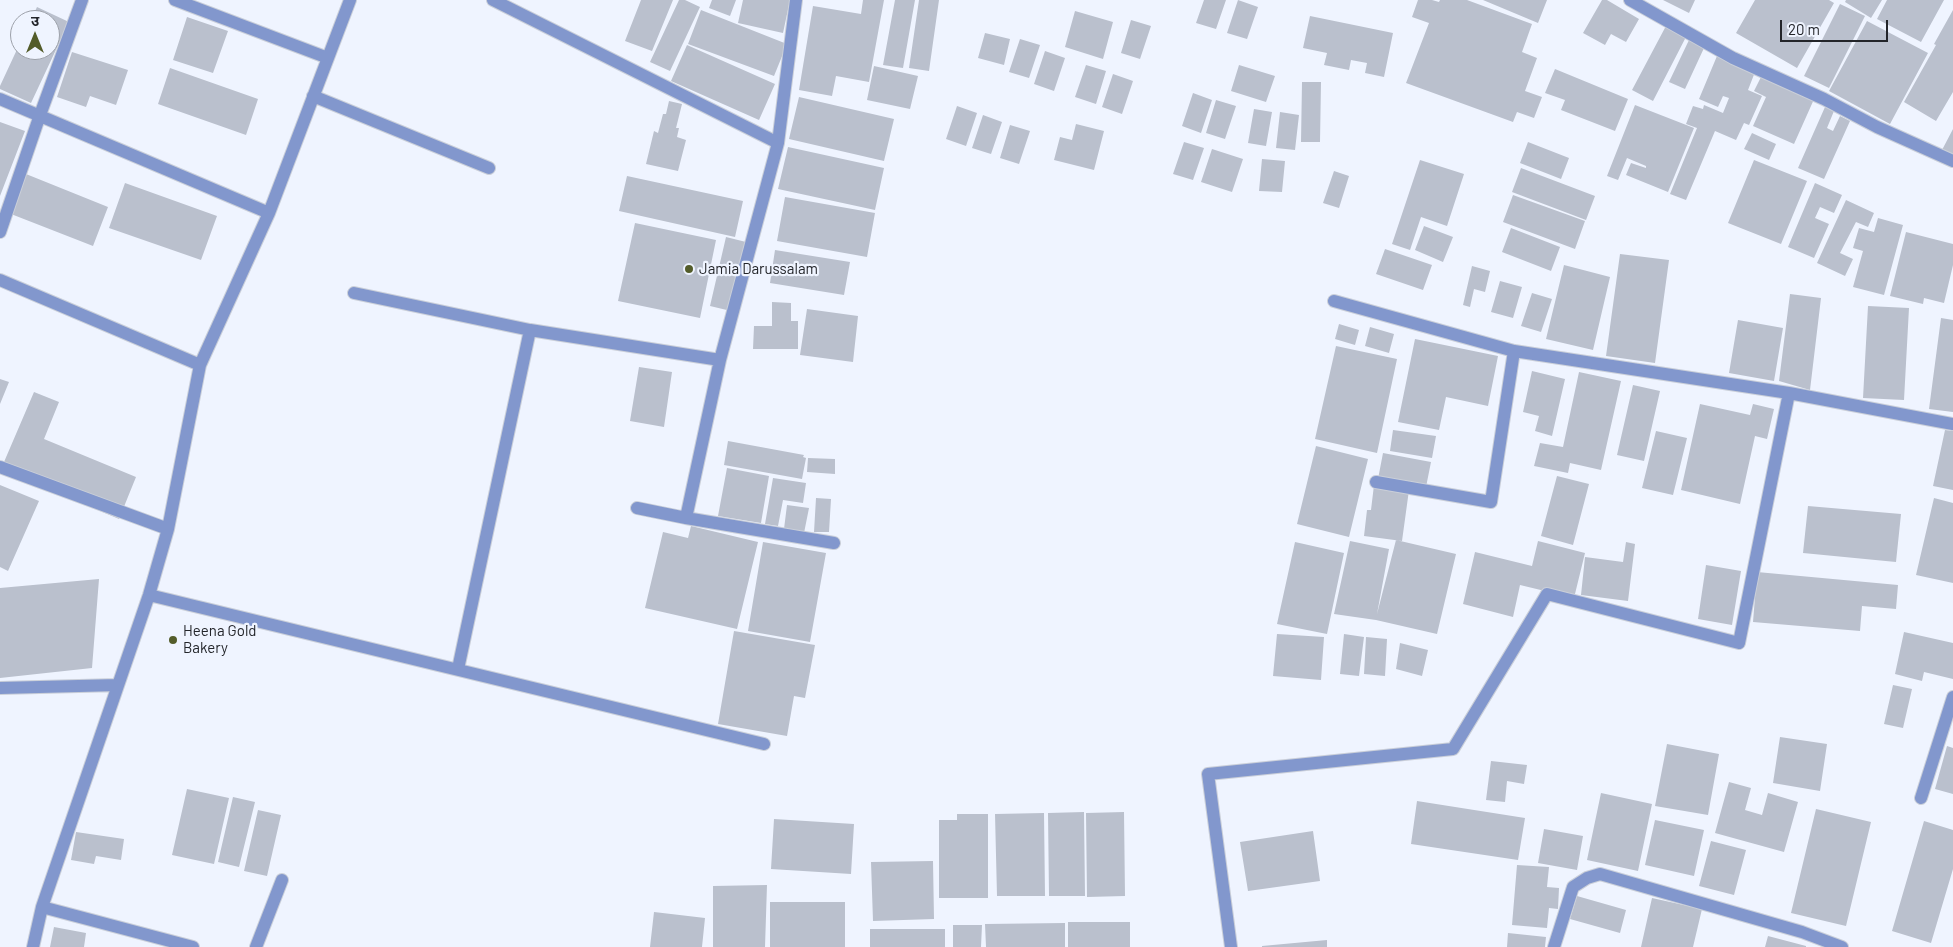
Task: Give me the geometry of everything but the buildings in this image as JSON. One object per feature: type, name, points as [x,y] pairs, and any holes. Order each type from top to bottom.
[{"type":"street","points":[[0,232],[82,0]]},
{"type":"street","points":[[176,0],[328,58]]},
{"type":"street","points":[[33,947],[42,908],[149,595],[168,529],[200,365],[269,213],[350,0]]},
{"type":"street","points":[[493,0],[778,143]]},
{"type":"street","points":[[686,518],[720,360],[778,143],[796,0]]},
{"type":"street","points":[[1630,0],[1733,58],[1953,161]]},
{"type":"street","points":[[313,96],[489,168]]},
{"type":"street","points":[[0,100],[40,115],[269,213]]},
{"type":"street","points":[[0,280],[200,365]]},
{"type":"street","points":[[354,293],[530,330],[720,360]]},
{"type":"street","points":[[1334,300],[1514,351],[1789,393],[1953,424]]},
{"type":"street","points":[[458,669],[530,330]]},
{"type":"street","points":[[1376,482],[1490,502],[1514,351]]},
{"type":"street","points":[[1231,947],[1208,774],[1453,749],[1547,594],[1739,643],[1789,393]]},
{"type":"street","points":[[0,467],[168,529]]},
{"type":"street","points":[[637,508],[834,543]]},
{"type":"street","points":[[149,595],[764,744]]},
{"type":"street","points":[[0,688],[118,685]]},
{"type":"street","points":[[1921,798],[1949,721],[1953,698]]},
{"type":"street","points":[[1554,947],[1573,887],[1586,878],[1600,874],[1802,932],[1842,947]]},
{"type":"street","points":[[256,947],[282,880]]},
{"type":"street","points":[[42,908],[193,947]]},
{"type":"place","name":"Jamia Darussalam","points":[[689,269]]},
{"type":"place","name":"Heena Gold Bakery","points":[[173,640]]}]
